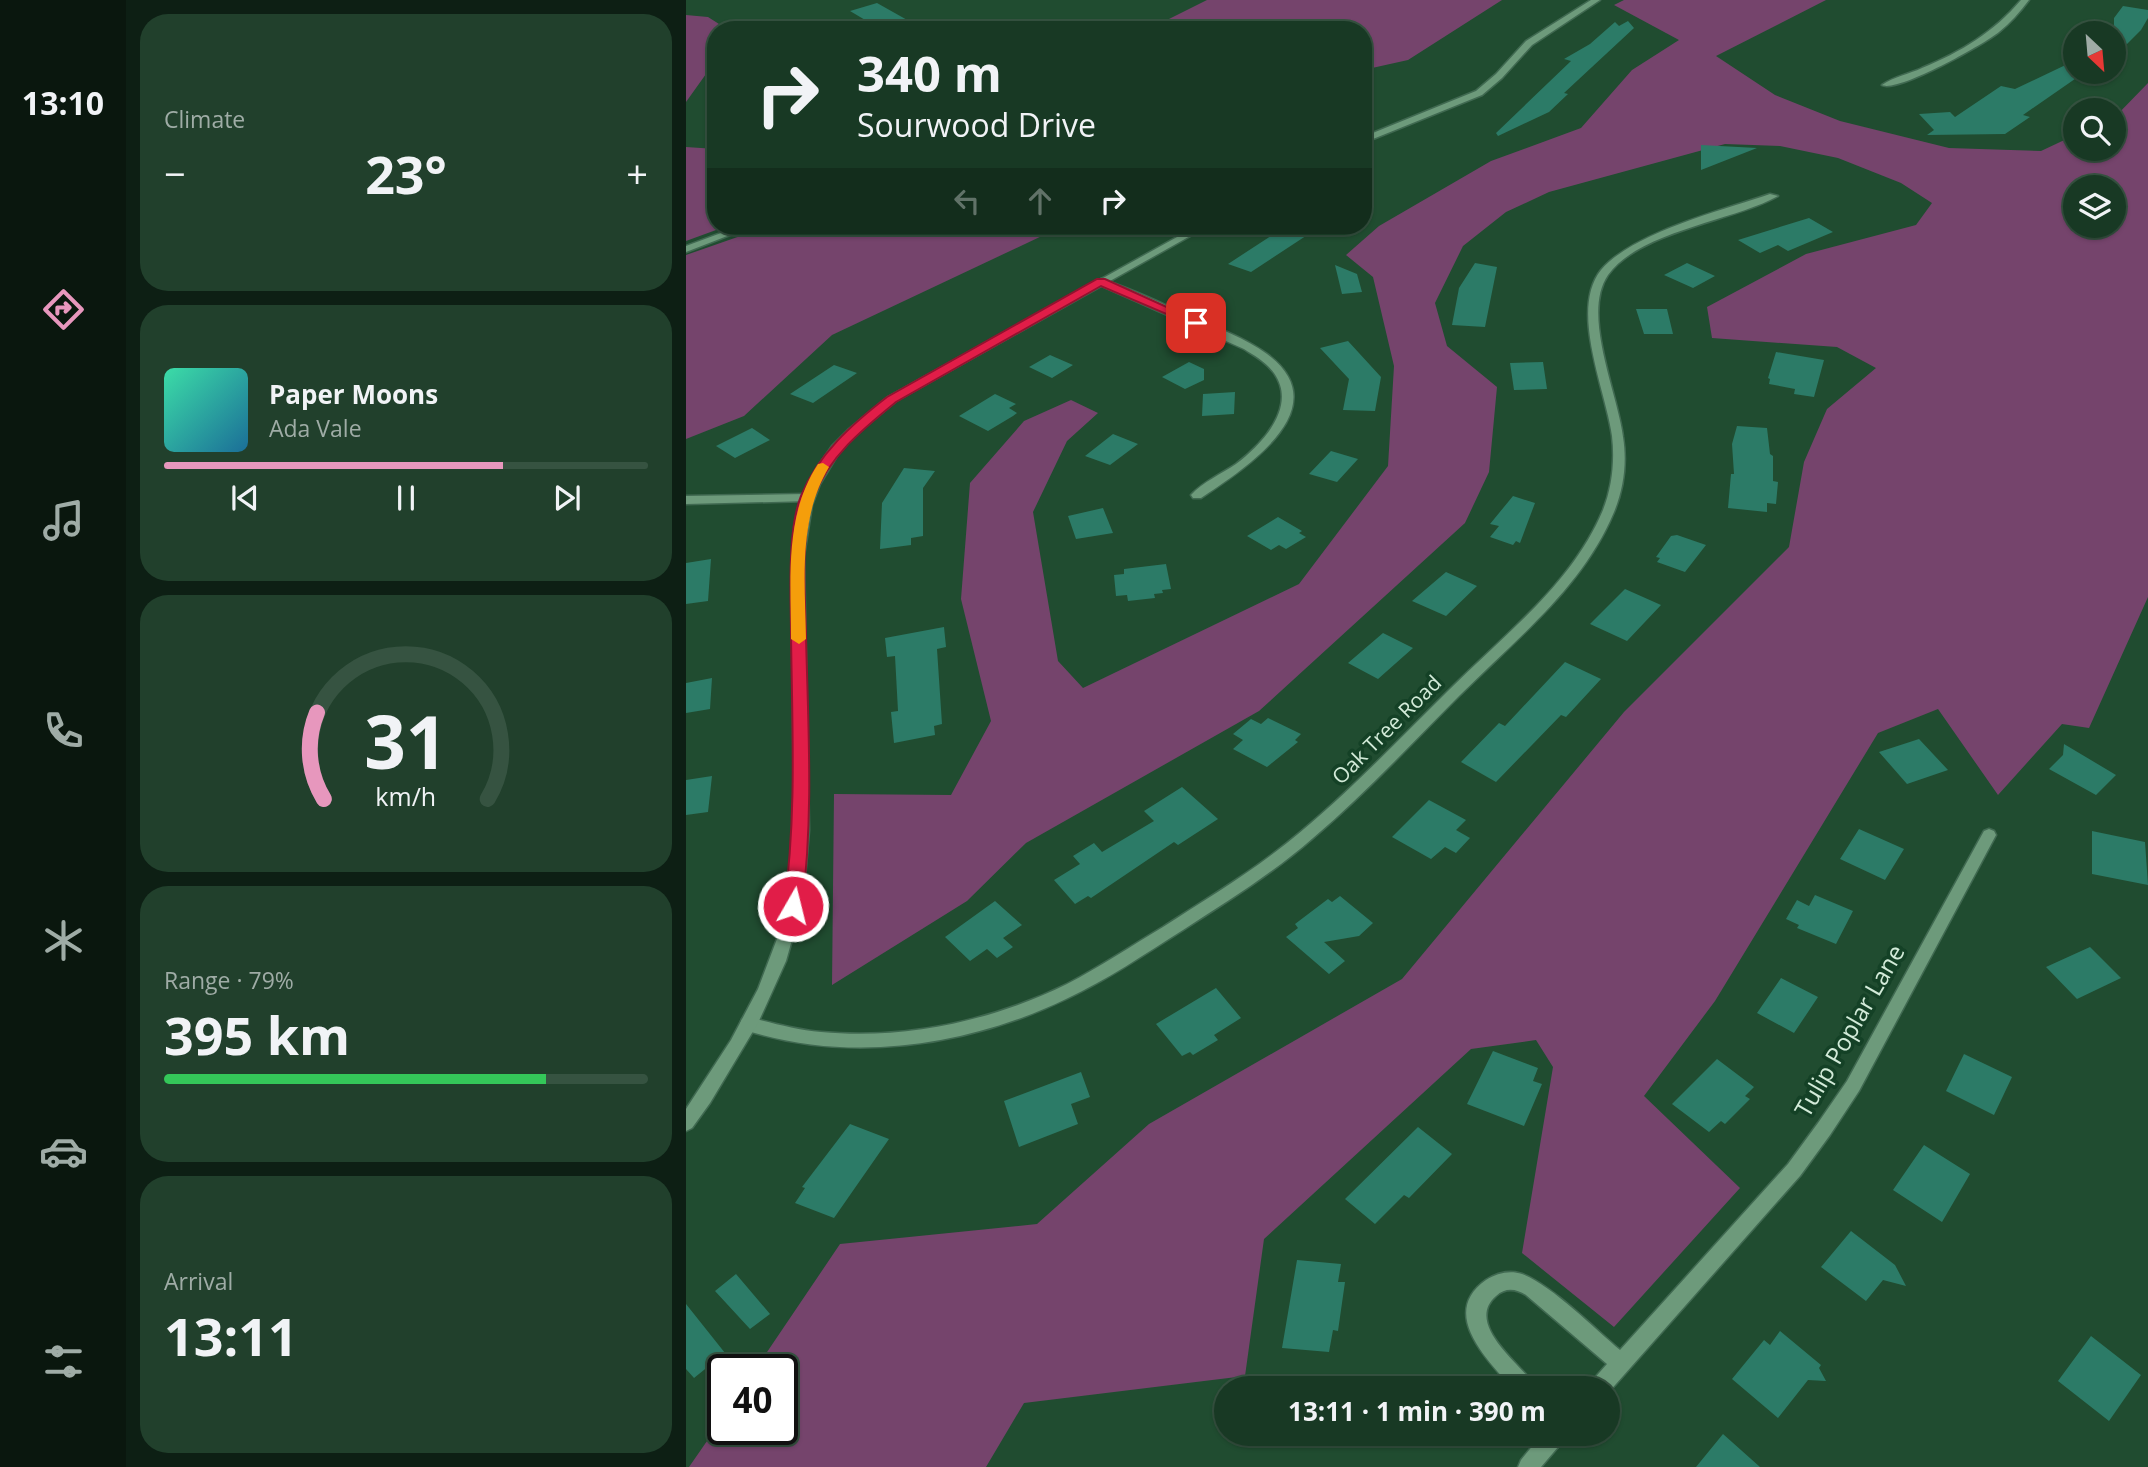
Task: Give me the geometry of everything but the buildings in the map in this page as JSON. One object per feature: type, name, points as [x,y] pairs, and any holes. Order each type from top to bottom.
[{"type":"street","points":[[1372,136],[1479,93],[1499,76],[1529,43],[1596,0]]},
{"type":"street","points":[[1886,85],[1941,64],[1967,50],[2000,27],[2025,0]]},
{"type":"street","name":"Oak Tree Road","points":[[748,1024],[825,1040],[872,1039],[935,1034],[1010,1015],[1042,1003],[1109,968],[1255,875],[1304,838],[1351,797],[1558,589],[1589,549],[1602,526],[1610,509],[1619,469],[1616,426],[1591,319],[1593,296],[1602,275],[1622,257],[1652,241],[1773,196]]},
{"type":"street","points":[[686,249],[724,235]]},
{"type":"street","points":[[686,1124],[712,1087],[764,992],[784,941],[795,901],[800,856],[798,556],[806,498],[826,462],[862,422],[892,399],[1187,235]]},
{"type":"street","points":[[1101,282],[1244,343],[1269,361],[1285,383],[1286,413],[1275,432],[1247,460],[1197,495]]},
{"type":"street","points":[[686,500],[806,498]]},
{"type":"street","name":"Tulip Poplar Lane","points":[[1610,1376],[1794,1170],[1824,1129],[1853,1086],[1989,835]]},
{"type":"street","points":[[1515,1376],[1482,1337],[1473,1319],[1476,1302],[1484,1292],[1510,1280],[1521,1282],[1533,1289],[1622,1363]]},
{"type":"street","points":[[1528,1467],[1546,1446]]},
{"type":"shaded area","points":[[1207,0],[1502,0],[1408,60],[1372,68],[1372,21],[1165,21]]},
{"type":"shaded area","points":[[1624,0],[1826,0],[1716,56],[1775,95],[1840,121],[1949,148],[2041,151],[2063,141],[2063,161],[2126,161],[2126,106],[2148,83],[2148,597],[2089,728],[2062,724],[1998,795],[1938,709],[1878,733],[1715,1001],[1644,1096],[1740,1188],[1614,1327],[1522,1253],[1553,1067],[1536,1040],[1471,1049],[1264,1239],[1245,1376],[1214,1376],[1214,1380],[1024,1403],[986,1467],[689,1467],[707,1441],[707,1445],[798,1445],[798,1354],[766,1354],[840,1244],[1037,1224],[1149,1124],[1402,979],[1624,712],[1789,547],[1804,462],[1827,409],[1876,368],[1837,347],[1712,338],[1707,307],[1806,254],[1916,225],[1932,203],[1901,183],[1838,158],[1780,146],[1725,144],[1549,192],[1506,212],[1463,246],[1435,303],[1447,346],[1497,387],[1489,472],[1465,523],[1259,711],[1026,843],[967,901],[832,985],[834,794],[951,795],[991,721],[961,599],[970,483],[1024,421],[1071,400],[1098,413],[1067,441],[1033,512],[1058,661],[1083,688],[1299,584],[1388,466],[1394,366],[1373,277],[1346,255],[1372,235],[1379,226],[1491,161],[1581,128],[1632,70],[1679,40],[1614,5]]},
{"type":"shaded area","points":[[686,15],[708,17],[714,21],[707,21],[707,73],[686,102]]},
{"type":"shaded area","points":[[686,147],[707,148],[707,233],[686,241]]},
{"type":"shaded area","points":[[743,235],[1044,235],[832,335],[744,416],[686,439],[686,255]]},
{"type":"slow traffic","points":[[799,639],[800,526],[806,498],[823,467]]},
{"type":"route","points":[[793,906],[800,856],[801,811],[798,556],[800,526],[806,498],[826,462],[862,422],[892,399],[1101,282],[1196,323]]}]
